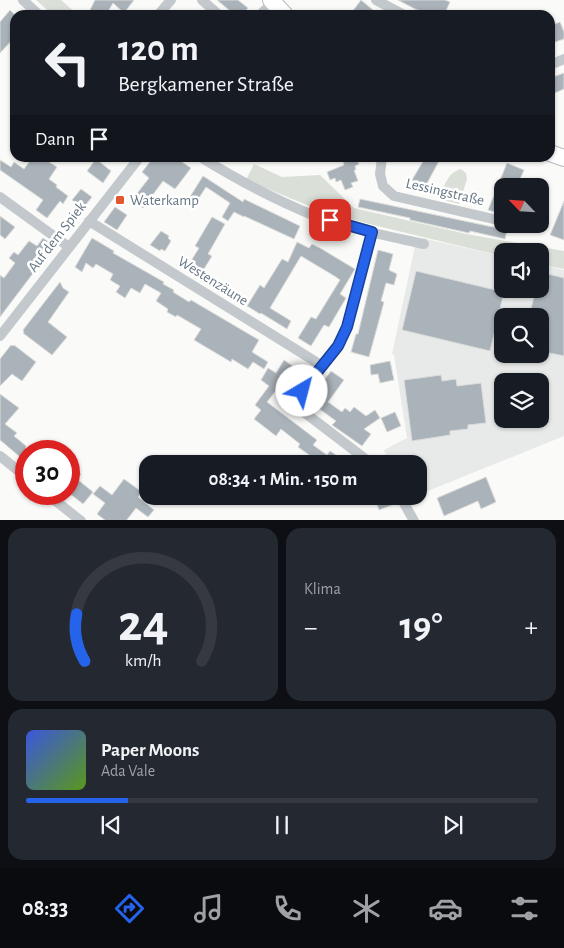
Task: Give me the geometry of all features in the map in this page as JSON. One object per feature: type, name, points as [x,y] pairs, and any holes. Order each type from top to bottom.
[{"type":"street","points":[[23,0],[34,10]]},
{"type":"street","points":[[162,10],[171,0]]},
{"type":"street","points":[[202,0],[213,10]]},
{"type":"street","points":[[376,0],[395,10]]},
{"type":"street","name":"Auf dem Spiek","points":[[0,336],[136,162]]},
{"type":"street","points":[[209,162],[276,200],[316,216],[424,244]]},
{"type":"street","name":"Lessingstraße","points":[[382,162],[380,174],[384,186],[394,196],[494,219]]},
{"type":"street","points":[[0,197],[69,246]]},
{"type":"street","name":"Westenzäune","points":[[89,221],[321,365]]},
{"type":"street","points":[[360,455],[292,403],[338,346],[347,327],[372,232]]},
{"type":"street","points":[[0,456],[15,468]]},
{"type":"street","points":[[61,505],[81,520]]},
{"type":"street","points":[[405,505],[414,520]]},
{"type":"shaded area","points":[[36,0],[61,0],[72,10],[47,10]]},
{"type":"shaded area","points":[[254,164],[282,177],[320,175],[354,208],[466,234],[518,243],[494,243],[494,254],[319,210],[246,180]]},
{"type":"shaded area","points":[[461,169],[466,173],[467,179],[459,204],[440,199],[449,177]]},
{"type":"shaded area","points":[[417,237],[494,254],[494,298],[549,298],[549,266],[564,270],[564,436],[427,491],[427,455],[386,455],[384,450],[407,438],[394,355],[392,354]]},
{"type":"shaded area","points":[[549,248],[564,251],[564,269],[549,266]]},
{"type":"building","points":[[95,0],[134,0],[126,10],[121,10],[113,3],[109,10],[90,10]]},
{"type":"building","points":[[217,0],[238,0],[248,8],[246,10],[229,10]]},
{"type":"building","points":[[361,0],[373,10],[354,10]]},
{"type":"building","points":[[398,0],[445,0],[450,2],[446,10],[415,9]]},
{"type":"building","points":[[10,10],[10,42],[0,53],[0,22]]},
{"type":"building","points":[[560,22],[564,32],[564,39],[555,42],[555,24]]},
{"type":"building","points":[[564,73],[564,89],[555,93],[555,76]]},
{"type":"building","points":[[0,160],[11,167],[14,162],[24,169],[29,162],[49,162],[57,167],[49,179],[68,196],[63,204],[60,201],[47,218],[36,210],[43,200],[0,170]]},
{"type":"building","points":[[94,162],[100,162],[111,171],[103,183],[87,171]]},
{"type":"building","points":[[150,162],[182,162],[191,168],[175,189],[163,181],[143,208],[132,200],[149,178],[142,172]]},
{"type":"building","points":[[343,162],[358,162],[359,164],[355,166],[356,170],[354,170],[358,181],[351,183],[353,187],[345,190],[341,180],[336,182],[335,178],[330,180],[327,172],[344,165]]},
{"type":"building","points":[[423,162],[438,162],[425,187],[412,180]]},
{"type":"building","points":[[507,163],[524,170],[520,178],[501,178]]},
{"type":"building","points":[[203,176],[243,202],[244,199],[300,226],[294,239],[234,212],[228,221],[222,217],[230,203],[206,187],[195,204],[188,200]]},
{"type":"building","points":[[81,189],[92,197],[83,208],[72,200]]},
{"type":"building","points":[[494,195],[494,212],[488,210]]},
{"type":"building","points":[[360,199],[494,227],[494,233],[506,233],[505,239],[470,231],[469,233],[358,207]]},
{"type":"building","points":[[564,201],[564,240],[550,235]]},
{"type":"building","points":[[115,207],[127,215],[117,230],[104,222]]},
{"type":"building","points":[[0,216],[15,227],[5,239],[0,235]]},
{"type":"building","points":[[212,217],[225,224],[208,254],[212,256],[199,277],[186,269],[199,248],[195,246]]},
{"type":"building","points":[[161,231],[169,236],[168,238],[171,241],[165,251],[161,249],[160,251],[150,245]]},
{"type":"building","points":[[43,238],[53,245],[44,258],[39,255],[29,268],[34,272],[0,317],[0,275],[4,278],[15,263],[9,258],[14,252],[18,255],[29,241],[37,246]]},
{"type":"building","points":[[92,238],[114,251],[113,253],[164,282],[163,284],[174,290],[173,292],[189,302],[191,300],[259,340],[252,352],[268,362],[264,369],[253,362],[248,369],[232,359],[231,362],[194,340],[201,329],[177,315],[176,317],[167,312],[168,309],[156,301],[161,293],[145,284],[140,293],[131,288],[125,298],[116,292],[120,286],[110,280],[113,274],[96,264],[93,268],[86,263],[82,272],[75,267]]},
{"type":"building","points":[[297,242],[309,248],[312,244],[355,269],[340,294],[346,298],[329,327],[324,325],[311,346],[298,338],[311,317],[316,319],[340,280],[336,277],[301,256],[270,308],[291,321],[287,329],[247,306],[260,285],[264,288],[282,259],[288,262]]},
{"type":"building","points":[[378,250],[393,254],[389,270],[397,274],[394,285],[386,283],[381,301],[384,302],[369,357],[351,352],[356,334],[358,334]]},
{"type":"building","points":[[416,271],[494,290],[494,298],[503,298],[500,308],[494,308],[494,334],[490,351],[402,330]]},
{"type":"building","points":[[549,274],[564,278],[564,356],[549,353],[549,308],[531,308],[534,298],[549,298]]},
{"type":"building","points":[[60,282],[63,288],[69,292],[48,322],[67,337],[52,355],[23,333],[23,330]]},
{"type":"building","points":[[11,345],[14,345],[36,362],[22,381],[12,374],[0,386],[0,359]]},
{"type":"building","points":[[284,360],[294,367],[267,402],[317,440],[313,445],[327,455],[309,455],[298,447],[300,444],[281,429],[276,436],[254,419],[261,410],[255,405],[269,386],[261,380],[268,368],[276,373]]},
{"type":"building","points":[[390,361],[394,380],[380,383],[378,374],[371,375],[370,365]]},
{"type":"building","points":[[331,371],[344,380],[328,402],[342,412],[345,408],[350,412],[354,407],[366,416],[375,410],[380,418],[364,429],[371,434],[362,446],[332,425],[336,421],[314,405],[322,395],[316,391]]},
{"type":"building","points":[[441,375],[442,381],[456,379],[457,386],[481,383],[486,423],[468,425],[468,429],[450,431],[450,435],[412,441],[404,380]]},
{"type":"building","points":[[0,394],[19,408],[5,424],[17,433],[14,436],[19,440],[15,440],[15,453],[0,440]]},
{"type":"building","points":[[395,412],[401,426],[387,432],[381,418]]},
{"type":"building","points":[[330,451],[336,455],[327,455]]},
{"type":"building","points":[[486,477],[496,502],[481,509],[478,501],[444,516],[437,498]]},
{"type":"building","points":[[124,479],[139,490],[139,505],[148,505],[154,510],[148,517],[136,508],[127,520],[105,520],[97,514],[105,503],[93,494],[100,486],[112,495]]},
{"type":"building","points":[[80,481],[93,492],[83,504],[80,502]]},
{"type":"building","points":[[377,505],[392,505],[379,510]]},
{"type":"place","name":"Waterkamp","points":[[120,200]]},
{"type":"route","points":[[302,391],[338,346],[347,327],[372,232],[330,220]]}]
